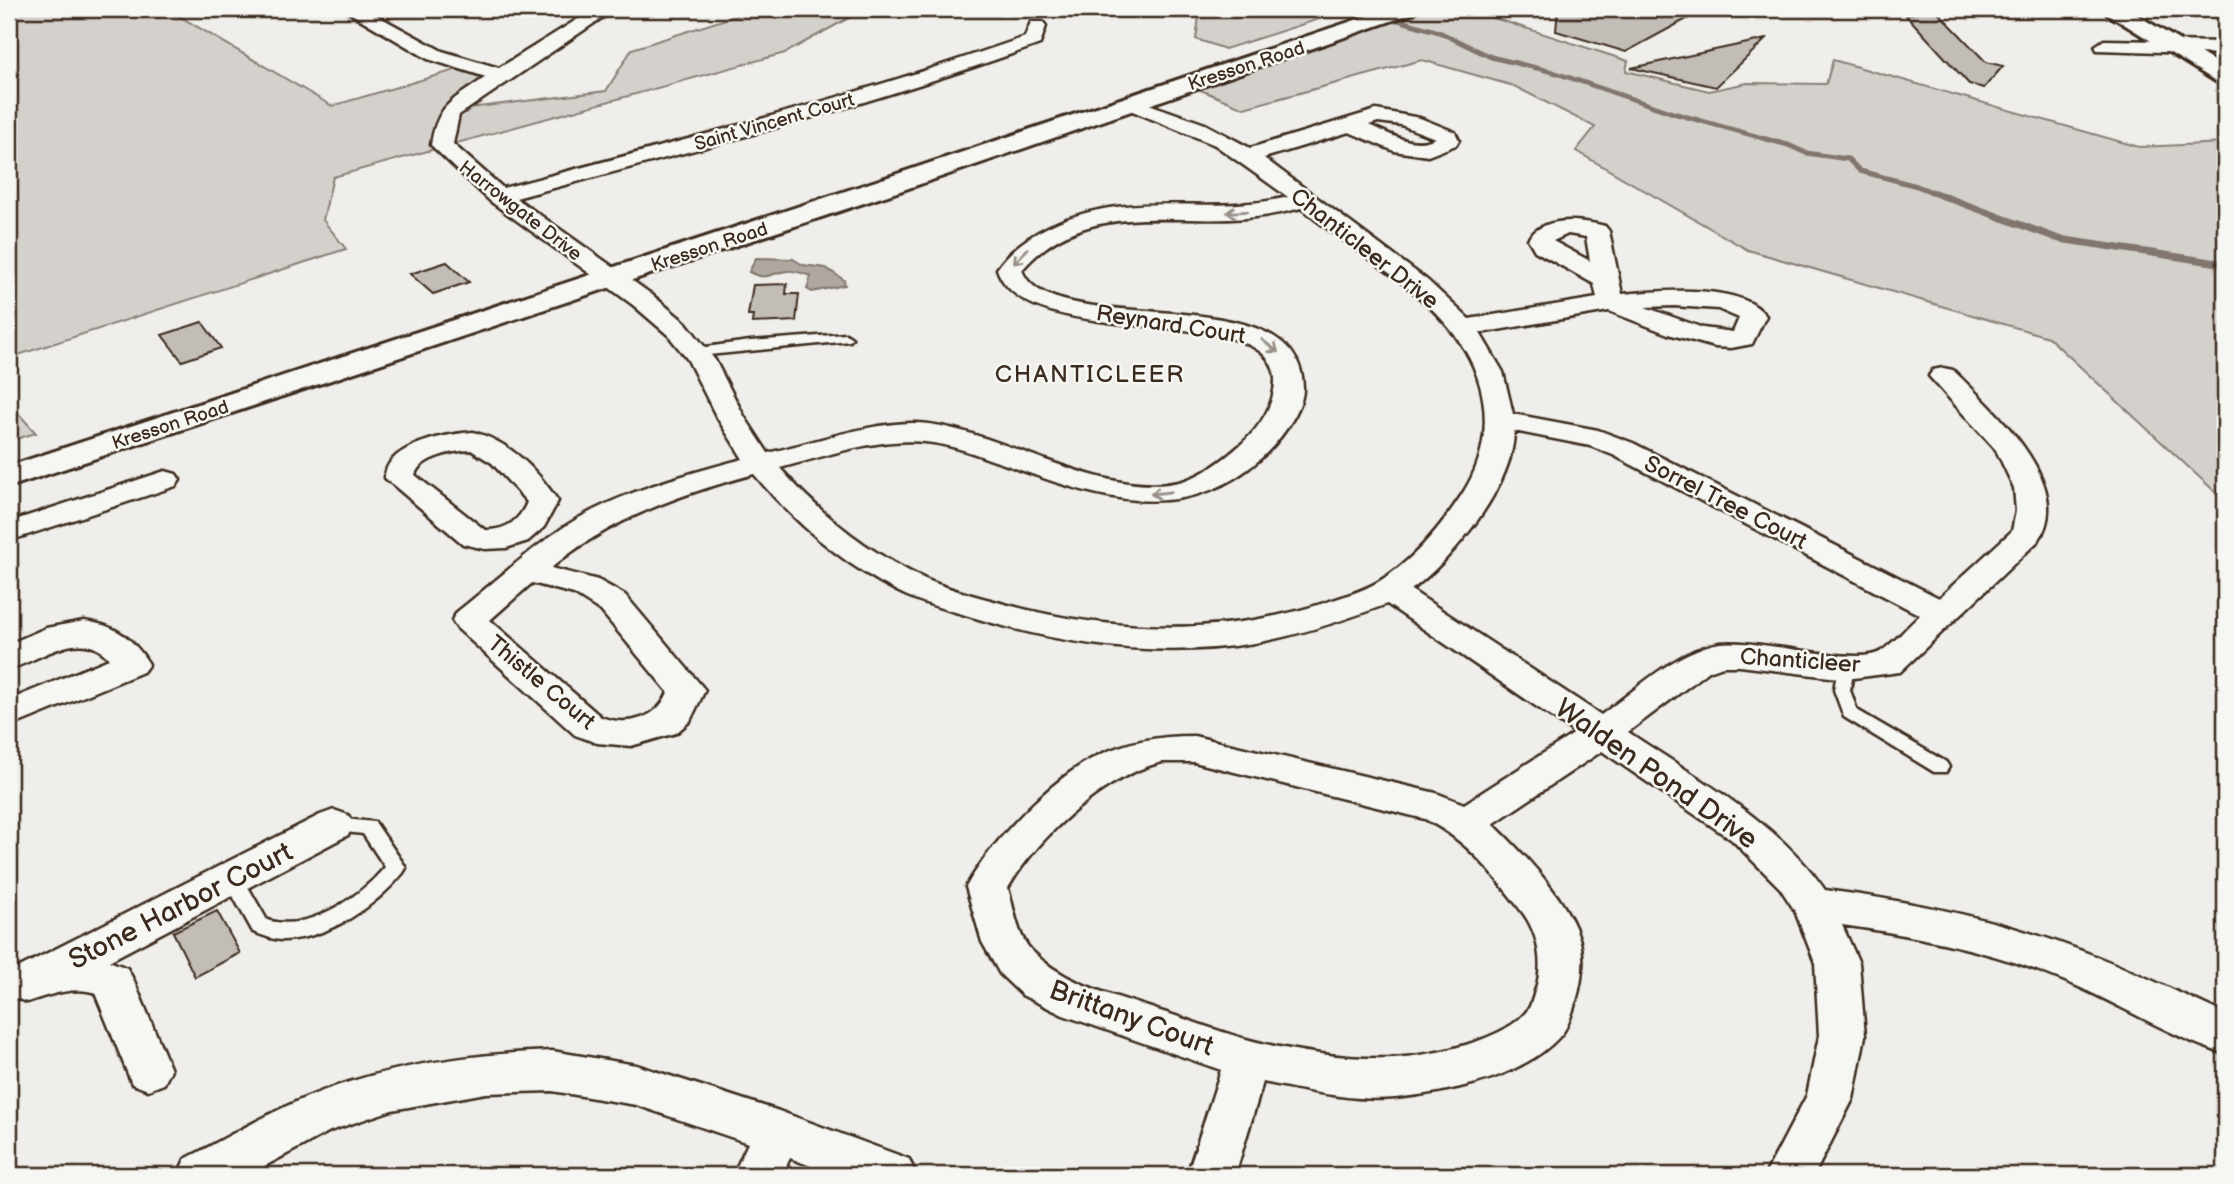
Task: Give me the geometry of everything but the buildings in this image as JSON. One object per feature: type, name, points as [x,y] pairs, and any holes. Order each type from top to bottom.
[{"type":"street","points":[[352,9],[435,55],[501,75]]},
{"type":"street","name":"Harrowgate Drive","points":[[606,9],[501,75],[450,112],[442,145],[498,196],[611,279]]},
{"type":"street","name":"Kresson Road","points":[[9,477],[611,279],[1407,9]]},
{"type":"street","points":[[2113,9],[2225,76]]},
{"type":"street","name":"Saint Vincent Court","points":[[498,196],[776,122],[981,60],[1033,40],[1037,26]]},
{"type":"street","points":[[2175,46],[2225,42]]},
{"type":"street","points":[[2104,46],[2225,48]]},
{"type":"street","name":"Chanticleer Drive","points":[[611,279],[657,311],[698,352],[705,361],[730,416],[759,462],[791,501],[844,544],[902,581],[925,591],[1011,620],[1113,637],[1205,638],[1286,627],[1327,615],[1389,590],[1432,555],[1458,525],[1484,484],[1499,448],[1500,420],[1481,353],[1463,328],[1431,294],[1247,156],[1208,134],[1132,104]]},
{"type":"street","points":[[1247,156],[1350,125]]},
{"type":"street","name":"Reynard Court","points":[[759,462],[884,432],[941,435],[1112,489],[1145,494],[1181,491],[1213,478],[1251,450],[1269,433],[1284,411],[1292,390],[1290,370],[1278,349],[1260,338],[1231,329],[1068,308],[1042,301],[1022,290],[1011,279],[1009,270],[1018,257],[1034,243],[1067,228],[1105,216],[1140,210],[1246,211],[1304,200]]},
{"type":"street","points":[[1463,328],[1608,291]]},
{"type":"street","name":"Chanticleer","points":[[1466,822],[1602,733],[1697,663],[1720,655],[1740,654],[1846,667],[1888,664],[2027,534],[2033,518],[2028,484],[2015,452],[1943,376]]},
{"type":"street","name":"Sorrel Tree Court","points":[[1500,420],[1598,439],[1623,449],[1942,613]]},
{"type":"street","points":[[528,572],[551,550],[587,528],[666,491],[759,462]]},
{"type":"street","points":[[9,533],[165,480]]},
{"type":"street","points":[[539,516],[587,528]]},
{"type":"street","name":"Thistle Court","points":[[528,572],[586,587],[613,603],[687,690],[682,706],[670,720],[620,735],[601,732],[588,726],[469,620],[528,572]]},
{"type":"street","name":"Walden Pond Drive","points":[[1389,590],[1746,830],[1794,877],[1813,905],[1837,963],[1842,1036],[1830,1100],[1789,1175]]},
{"type":"street","points":[[9,657],[71,632],[90,631],[110,639],[131,664],[9,714]]},
{"type":"street","name":"Brittany Court","points":[[1162,749],[1194,749],[1221,755],[1436,807],[1466,822],[1504,859],[1542,908],[1558,938],[1561,979],[1547,1020],[1518,1045],[1469,1065],[1393,1078],[1320,1073],[1247,1059],[1079,1002],[1037,982],[1015,962],[1003,942],[987,887],[993,876],[1034,828],[1101,771],[1136,755],[1162,749]]},
{"type":"street","name":"Stone Harbor Court","points":[[18,989],[334,825]]},
{"type":"street","points":[[1813,905],[1890,914],[1999,940],[2077,968],[2225,1035]]},
{"type":"street","name":"Stone Harbor Court","points":[[18,989],[63,974],[89,972],[112,981],[148,1070]]},
{"type":"street","points":[[1211,1175],[1247,1059]]},
{"type":"street","points":[[202,1175],[316,1115],[392,1090],[486,1073],[552,1071],[636,1085],[779,1132],[892,1175]]},
{"type":"street","points":[[757,1175],[779,1132]]},
{"type":"lane","points":[[698,352],[846,338]]},
{"type":"lane","points":[[1846,667],[1842,690],[1850,713],[1940,767]]},
{"type":"lane","points":[[233,878],[260,926],[283,933],[317,926],[385,883],[397,868],[369,827],[334,825]]},
{"type":"shaded area","points":[[9,9],[167,9],[332,106],[462,68],[488,83],[453,110],[606,91],[632,49],[757,9],[865,9],[785,53],[333,177],[323,220],[346,249],[9,358]]},
{"type":"shaded area","points":[[1200,9],[1351,9],[1225,49],[1196,39]]},
{"type":"shaded area","points":[[1407,9],[1466,9],[1628,61],[1626,71],[1709,91],[1747,83],[1826,84],[1833,60],[2139,147],[2225,143],[2225,501],[2048,337],[1748,250],[1576,151],[1595,127],[1514,86],[1422,60],[1244,108],[1186,84]]},
{"type":"shaded area","points":[[756,258],[793,259],[803,265],[826,268],[844,280],[845,285],[812,292],[807,289],[811,276],[799,272],[765,276],[749,272]]},
{"type":"shaded area","points":[[9,403],[36,433],[9,441]]},
{"type":"waterway","points":[[1350,9],[1372,14]]},
{"type":"waterway","points":[[1398,20],[1439,32],[1491,57],[1553,72],[1673,113],[1788,145],[1806,153],[1848,159],[1860,171],[1932,192]]},
{"type":"waterway","points":[[1932,192],[2059,239],[2225,264]]},
{"type":"waterway","points":[[1932,192],[1937,194]]},
{"type":"district","name":"CHANTICLEER","points":[[1090,374]]}]
